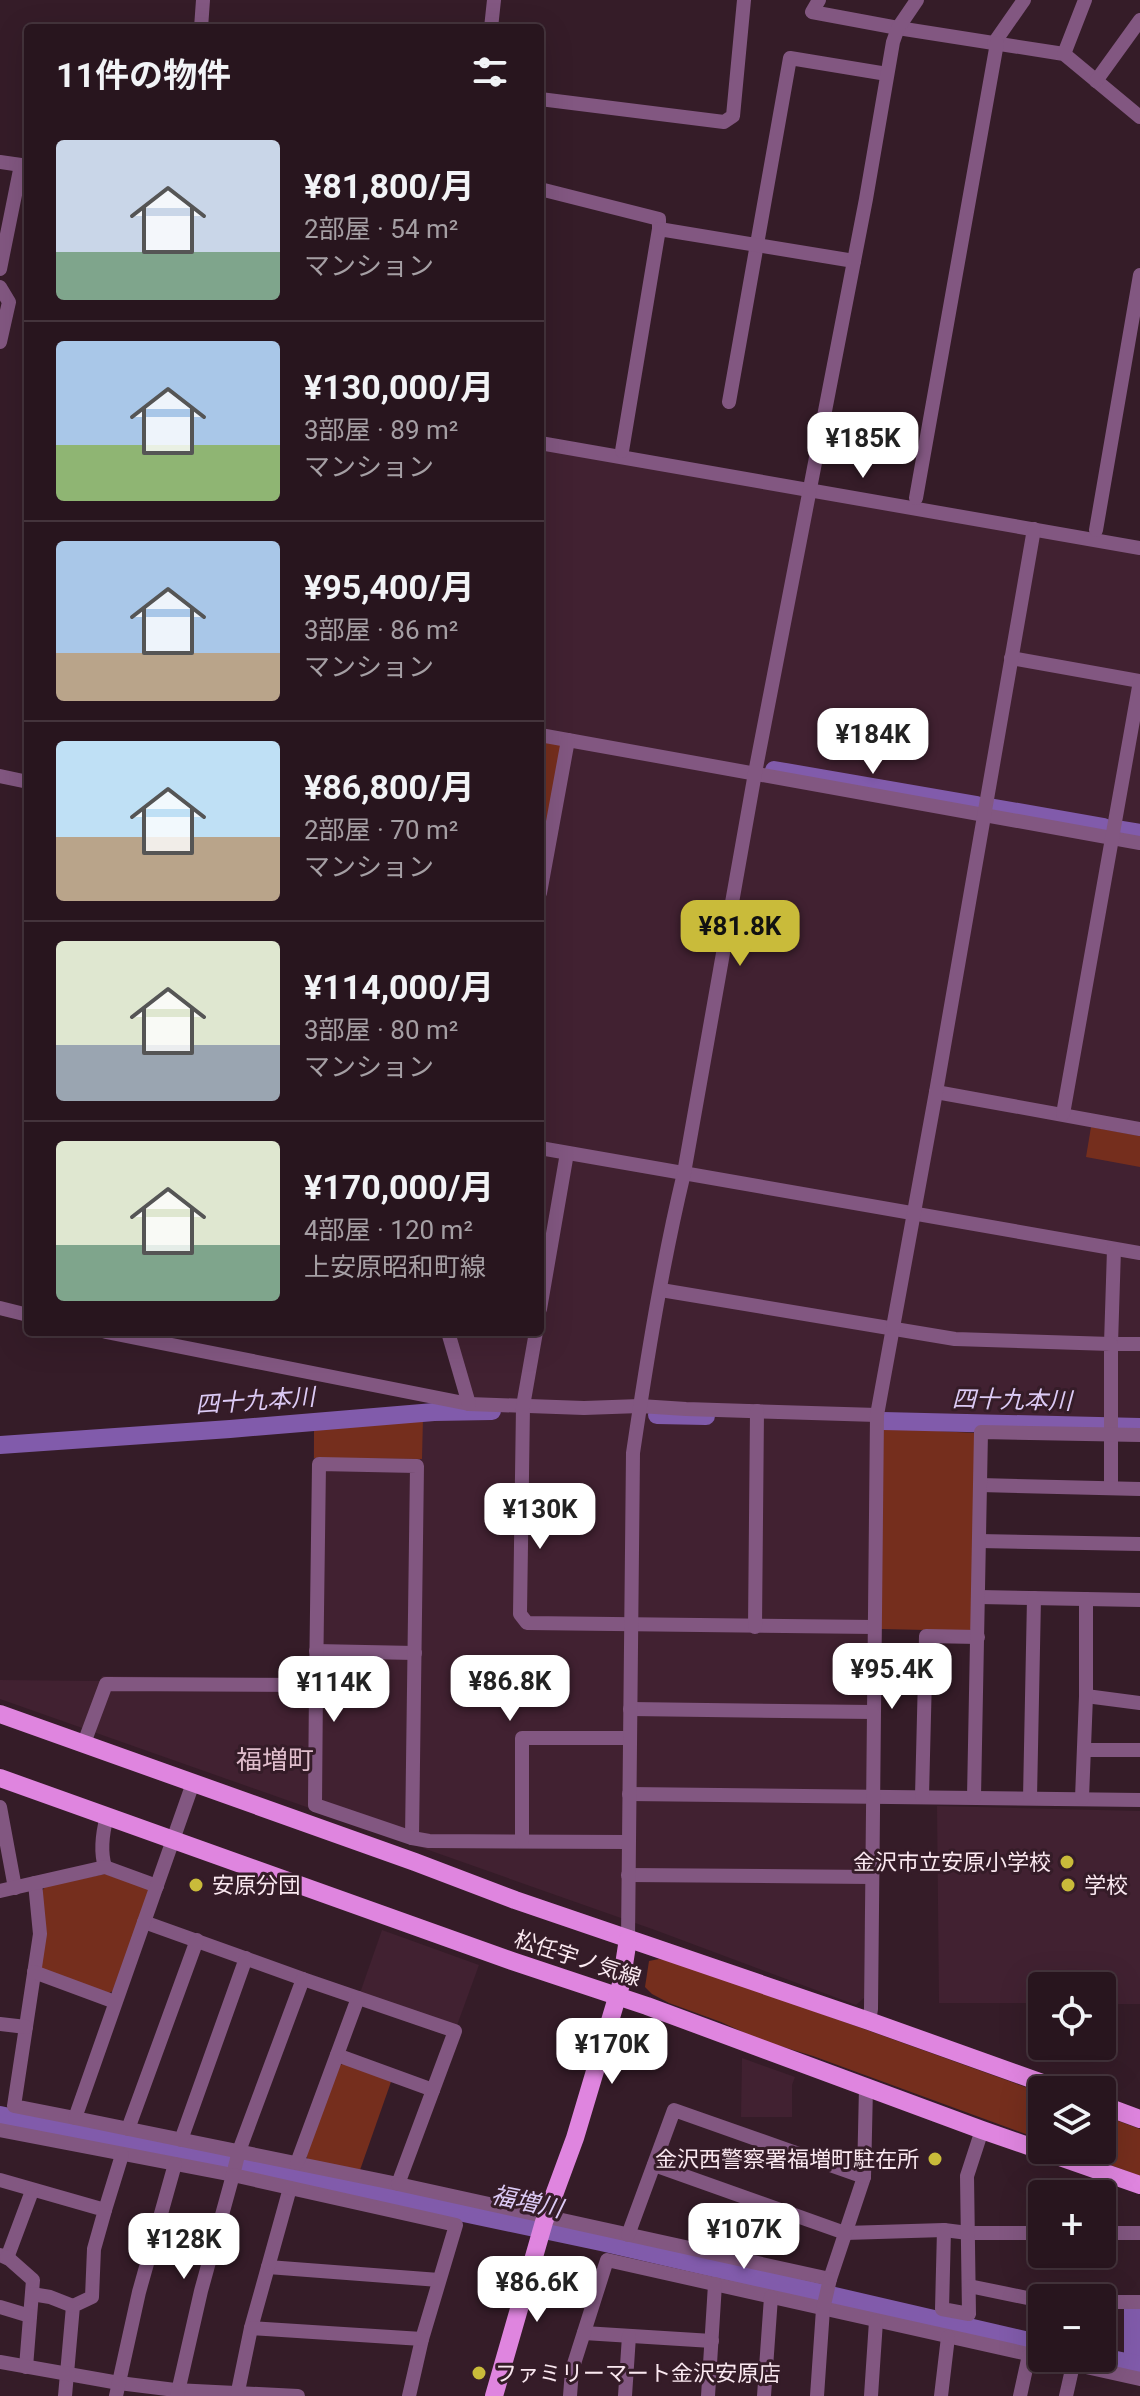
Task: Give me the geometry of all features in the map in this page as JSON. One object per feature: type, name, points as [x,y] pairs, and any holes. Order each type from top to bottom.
[{"type":"main road","name":"松任宇ノ気線","points":[[0,1714],[628,1939],[1028,2078]]},
{"type":"main road","name":"松任宇ノ気線","points":[[0,1778],[661,2011],[1140,2185]]},
{"type":"main road","points":[[494,2396],[538,2240],[575,2138],[621,1984],[628,1939]]},
{"type":"main road","points":[[1116,2110],[1140,2119]]},
{"type":"street","points":[[201,24],[203,0]]},
{"type":"street","points":[[491,24],[494,0]]},
{"type":"street","points":[[544,100],[724,122],[733,116],[744,0]]},
{"type":"street","points":[[819,0],[812,12],[1064,54],[1140,117]]},
{"type":"street","points":[[628,1939],[633,1453],[640,1406],[893,42],[898,28],[917,0]]},
{"type":"street","points":[[916,498],[996,43],[1024,0]]},
{"type":"street","points":[[1064,54],[1085,0]]},
{"type":"street","points":[[1096,81],[1140,20]]},
{"type":"street","points":[[729,402],[790,58],[887,74]]},
{"type":"street","points":[[0,162],[24,166],[0,269]]},
{"type":"street","points":[[544,190],[659,219],[619,450],[1140,548]]},
{"type":"street","points":[[659,229],[854,261]]},
{"type":"street","points":[[1096,530],[1140,275]]},
{"type":"street","points":[[0,287],[9,302],[0,342]]},
{"type":"street","points":[[544,444],[809,487],[916,498],[1140,538]]},
{"type":"street","points":[[869,2021],[877,1415],[1034,529]]},
{"type":"street","points":[[1011,658],[1140,681],[1063,1114]]},
{"type":"street","points":[[544,736],[1140,843]]},
{"type":"street","points":[[544,871],[568,740]]},
{"type":"street","points":[[0,776],[24,781]]},
{"type":"street","points":[[936,1092],[1140,1129]]},
{"type":"street","points":[[544,1149],[1140,1253]]},
{"type":"street","points":[[544,1266],[547,1231],[567,1153]]},
{"type":"street","points":[[1111,1488],[1114,1249]]},
{"type":"street","points":[[661,1290],[955,1339],[1140,1344]]},
{"type":"street","points":[[0,1308],[24,1314]]},
{"type":"street","points":[[126,1336],[469,1404],[584,1408],[640,1406],[877,1415]]},
{"type":"street","points":[[449,1336],[469,1404]]},
{"type":"street","points":[[535,1336],[523,1406],[520,1614],[527,1623],[874,1627]]},
{"type":"street","points":[[755,1627],[757,1411]]},
{"type":"street","points":[[974,1797],[981,1432],[1140,1435]]},
{"type":"street","points":[[412,1838],[417,1466],[319,1464],[315,1805],[412,1838],[429,1841],[628,1842]]},
{"type":"street","points":[[980,1485],[1140,1489]]},
{"type":"street","points":[[979,1541],[1140,1544]]},
{"type":"street","points":[[979,1597],[1140,1600]]},
{"type":"street","points":[[1030,1798],[1034,1598]]},
{"type":"street","points":[[1082,1798],[1086,1599]]},
{"type":"street","points":[[922,1796],[926,1636],[978,1637]]},
{"type":"street","points":[[316,1651],[415,1653]]},
{"type":"street","points":[[84,1743],[106,1684],[316,1685]]},
{"type":"street","points":[[1086,1696],[1140,1703]]},
{"type":"street","points":[[630,1709],[873,1712]]},
{"type":"street","points":[[522,1841],[522,1738],[628,1738]]},
{"type":"street","points":[[1084,1750],[1140,1750]]},
{"type":"street","points":[[75,2118],[193,1783]]},
{"type":"street","points":[[629,1794],[1140,1800]]},
{"type":"street","points":[[0,1807],[7,1890],[105,1867],[157,1886]]},
{"type":"street","points":[[105,1867],[104,1828],[107,1816]]},
{"type":"street","points":[[628,1875],[871,1877]]},
{"type":"street","points":[[35,1883],[40,1934],[14,2106],[398,2184],[545,2220],[628,2235],[830,2282]]},
{"type":"street","points":[[144,1922],[455,2031],[398,2184]]},
{"type":"street","points":[[128,2129],[197,1940]]},
{"type":"street","points":[[181,2140],[246,1958]]},
{"type":"street","points":[[34,1972],[115,2002]]},
{"type":"street","points":[[178,2393],[201,2291],[238,2153],[303,1979]]},
{"type":"street","points":[[297,2163],[358,1998]]},
{"type":"street","points":[[0,2024],[26,2027]]},
{"type":"street","points":[[337,2055],[433,2090]]},
{"type":"street","points":[[817,2396],[824,2305],[864,2177],[866,2087]]},
{"type":"street","points":[[628,2235],[674,2110],[864,2177]]},
{"type":"street","points":[[0,2130],[234,2174],[456,2225],[422,2339],[409,2396]]},
{"type":"street","points":[[944,2230],[942,2309],[969,2314],[967,2176],[982,2130]]},
{"type":"street","points":[[32,2294],[73,2306],[92,2297],[94,2249],[122,2155]]},
{"type":"street","points":[[118,2390],[139,2292],[175,2164]]},
{"type":"street","points":[[654,2165],[845,2233],[944,2230],[1028,2233]]},
{"type":"street","points":[[0,2180],[105,2210]]},
{"type":"street","points":[[238,2394],[251,2328],[290,2188]]},
{"type":"street","points":[[26,2367],[33,2280],[4,2256],[32,2191]]},
{"type":"street","points":[[1116,2233],[1140,2233]]},
{"type":"street","points":[[570,2396],[572,2370],[607,2260],[771,2297],[824,2305],[876,2321],[1028,2355]]},
{"type":"street","points":[[268,2267],[439,2280]]},
{"type":"street","points":[[708,2396],[715,2284]]},
{"type":"street","points":[[969,2286],[1028,2298]]},
{"type":"street","points":[[764,2396],[771,2297]]},
{"type":"street","points":[[1116,2302],[1140,2302]]},
{"type":"street","points":[[65,2396],[73,2306]]},
{"type":"street","points":[[0,2307],[30,2316]]},
{"type":"street","points":[[871,2396],[876,2321]]},
{"type":"street","points":[[251,2328],[422,2339]]},
{"type":"street","points":[[584,2333],[712,2341]]},
{"type":"street","points":[[625,2396],[629,2336]]},
{"type":"street","points":[[941,2396],[948,2337]]},
{"type":"street","points":[[1020,2396],[1028,2360]]},
{"type":"street","points":[[0,2362],[68,2375],[118,2390],[298,2396]]},
{"type":"street","points":[[1066,2396],[1071,2372]]},
{"type":"street","points":[[1106,2372],[1140,2379]]},
{"type":"shaded area","points":[[544,445],[1140,553],[1140,1436],[872,1424],[864,1998],[856,2005],[655,1930],[0,1699],[0,1680],[100,1681],[102,1676],[304,1679],[311,1671],[314,1426],[447,1415],[459,1394],[445,1336],[544,1336]]},
{"type":"shaded area","points":[[544,742],[564,744],[544,847]]},
{"type":"shaded area","points":[[1091,1127],[1140,1136],[1140,1167],[1086,1157]]},
{"type":"shaded area","points":[[423,1417],[422,1459],[314,1458],[314,1427]]},
{"type":"shaded area","points":[[883,1428],[975,1433],[972,1628],[969,1631],[881,1629]]},
{"type":"shaded area","points":[[937,1806],[1140,1811],[1140,2004],[1116,2004],[1116,1972],[1028,1972],[1028,2003],[939,2003]]},
{"type":"shaded area","points":[[105,1874],[147,1888],[151,1894],[115,1990],[109,1993],[40,1966],[41,1892],[46,1886]]},
{"type":"shaded area","points":[[382,1930],[479,1965],[456,2028],[360,1993]]},
{"type":"shaded area","points":[[649,1961],[675,1961],[1028,2088],[1028,2135],[813,2056],[760,2040],[669,2003],[645,1987]]},
{"type":"shaded area","points":[[742,2058],[795,2077],[792,2117],[741,2117]]},
{"type":"shaded area","points":[[345,2063],[392,2079],[360,2170],[309,2162],[306,2155],[338,2066]]},
{"type":"shaded area","points":[[1116,2120],[1140,2129],[1140,2176],[1108,2164],[1116,2164]]},
{"type":"shaded area","points":[[1124,2307],[1140,2307],[1140,2359],[1124,2354]]},
{"type":"waterway","points":[[774,770],[977,805]]},
{"type":"waterway","points":[[989,807],[1104,827]]},
{"type":"waterway","points":[[1117,829],[1140,833]]},
{"type":"waterway","name":"四十九本川","points":[[0,1445],[434,1412],[492,1411]]},
{"type":"waterway","name":"四十九本川","points":[[657,1415],[706,1416]]},
{"type":"waterway","name":"四十九本川","points":[[883,1421],[1140,1427]]},
{"type":"waterway","name":"福増川","points":[[0,2115],[601,2242],[1028,2341]]},
{"type":"waterway","name":"福増川","points":[[1116,2360],[1140,2365]]},
{"type":"place","name":"金沢市立安原小学校","points":[[1067,1862]]},
{"type":"place","name":"安原分団","points":[[196,1885]]},
{"type":"place","name":"学校","points":[[1068,1885]]},
{"type":"place","name":"金沢西警察署福増町駐在所","points":[[935,2159]]},
{"type":"place","name":"ファミリーマート金沢安原店","points":[[479,2373]]},
{"type":"district","name":"福増町","points":[[275,1760]]}]
